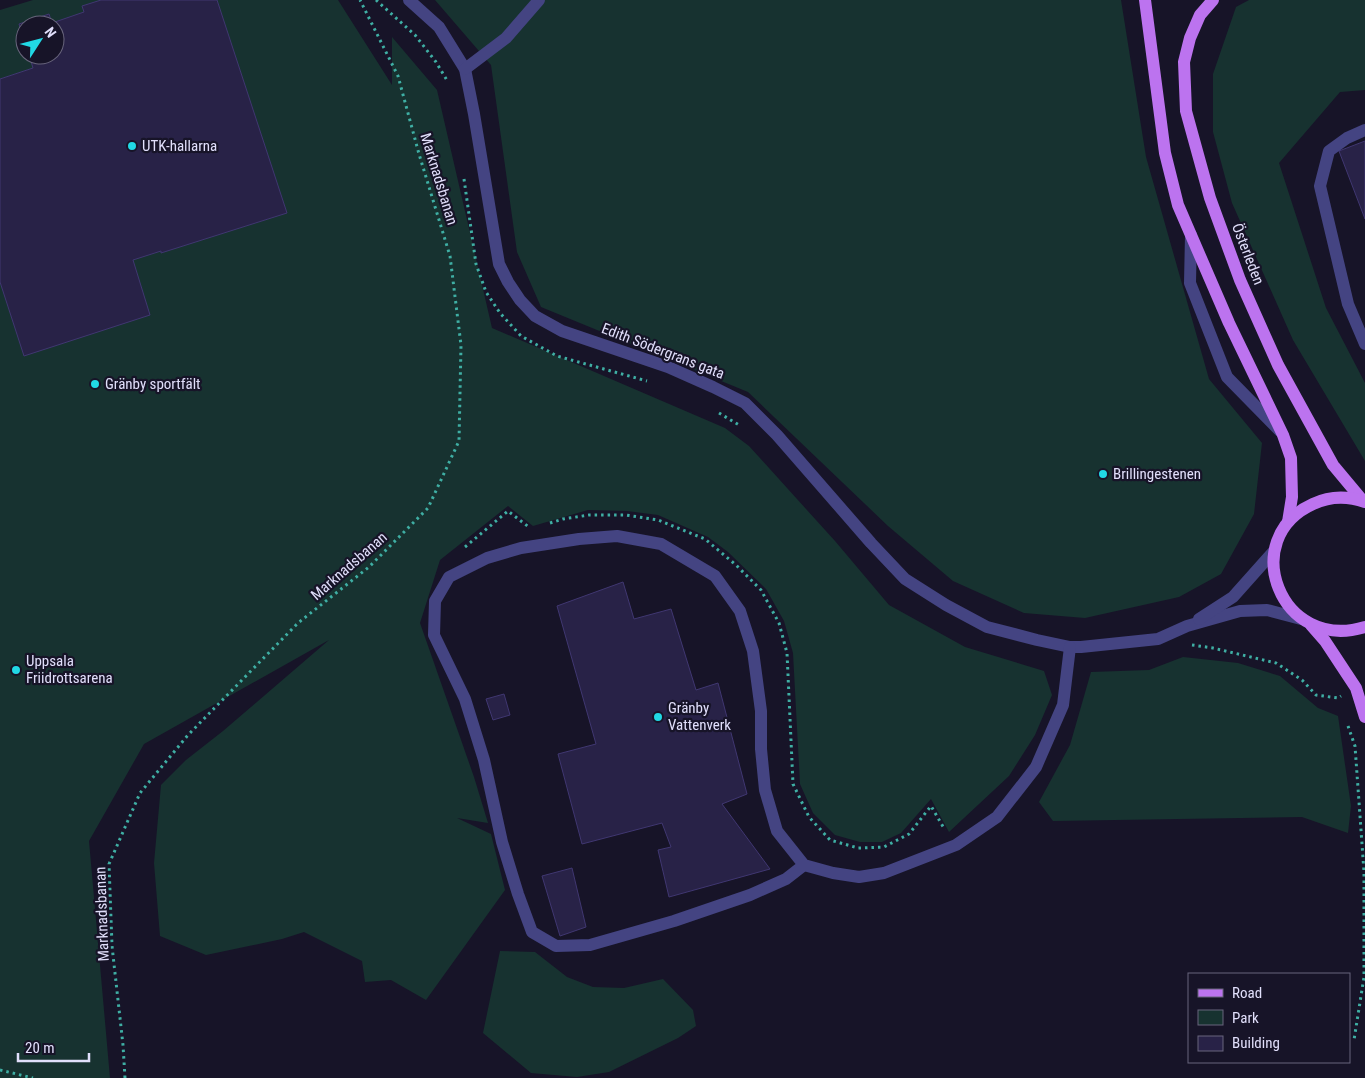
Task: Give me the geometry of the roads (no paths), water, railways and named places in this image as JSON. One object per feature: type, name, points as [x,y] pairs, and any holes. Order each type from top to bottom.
[{"type":"main road","points":[[1145,0],[1164,153],[1178,205],[1229,322],[1283,435],[1291,458],[1292,497],[1288,522]]},
{"type":"main road","name":"Österleden","points":[[1212,0],[1200,15],[1190,38],[1184,62],[1186,111],[1210,198],[1240,280],[1278,365],[1333,466],[1364,501]]},
{"type":"main road","points":[[1364,501],[1343,497],[1322,500],[1304,508],[1288,522],[1280,535],[1274,551],[1274,574],[1281,595],[1289,608],[1326,641],[1356,688],[1365,717]]},
{"type":"main road","points":[[1306,622],[1329,631],[1347,632],[1365,627]]},
{"type":"street","name":"Edith Södergrans gata","points":[[409,0],[439,27],[465,69],[499,264],[520,300],[535,316],[562,331],[668,367],[745,403],[777,435],[871,544],[905,579],[946,605],[987,627],[1070,647],[1158,639],[1187,626]]},
{"type":"street","points":[[465,69],[506,38],[538,0]]},
{"type":"street","points":[[1365,130],[1347,138],[1329,151],[1320,186],[1348,304],[1365,344]]},
{"type":"street","points":[[1191,235],[1190,283],[1227,377],[1283,435]]},
{"type":"street","points":[[804,865],[786,879],[750,895],[674,921],[590,945],[556,946],[532,932],[512,877],[502,842],[484,760],[465,699],[434,636],[435,601],[449,577],[486,558],[521,548],[579,539],[617,536],[662,544],[715,576],[740,611],[754,651],[761,711],[761,749],[765,790],[777,832],[804,865],[833,873],[859,877],[884,873],[956,845],[997,817],[1036,767],[1063,705],[1070,647]]},
{"type":"street","points":[[1187,626],[1232,597],[1274,551]]},
{"type":"street","points":[[1187,626],[1240,611],[1267,610],[1306,622]]},
{"type":"place","name":"UTK-hallarna","points":[[132,146]]},
{"type":"place","name":"Gränby sportfält","points":[[95,384]]},
{"type":"place","name":"Brillingestenen","points":[[1103,474]]},
{"type":"place","name":"Uppsala Friidrottsarena","points":[[16,670]]},
{"type":"place","name":"Gränby Vattenverk","points":[[658,717]]}]
